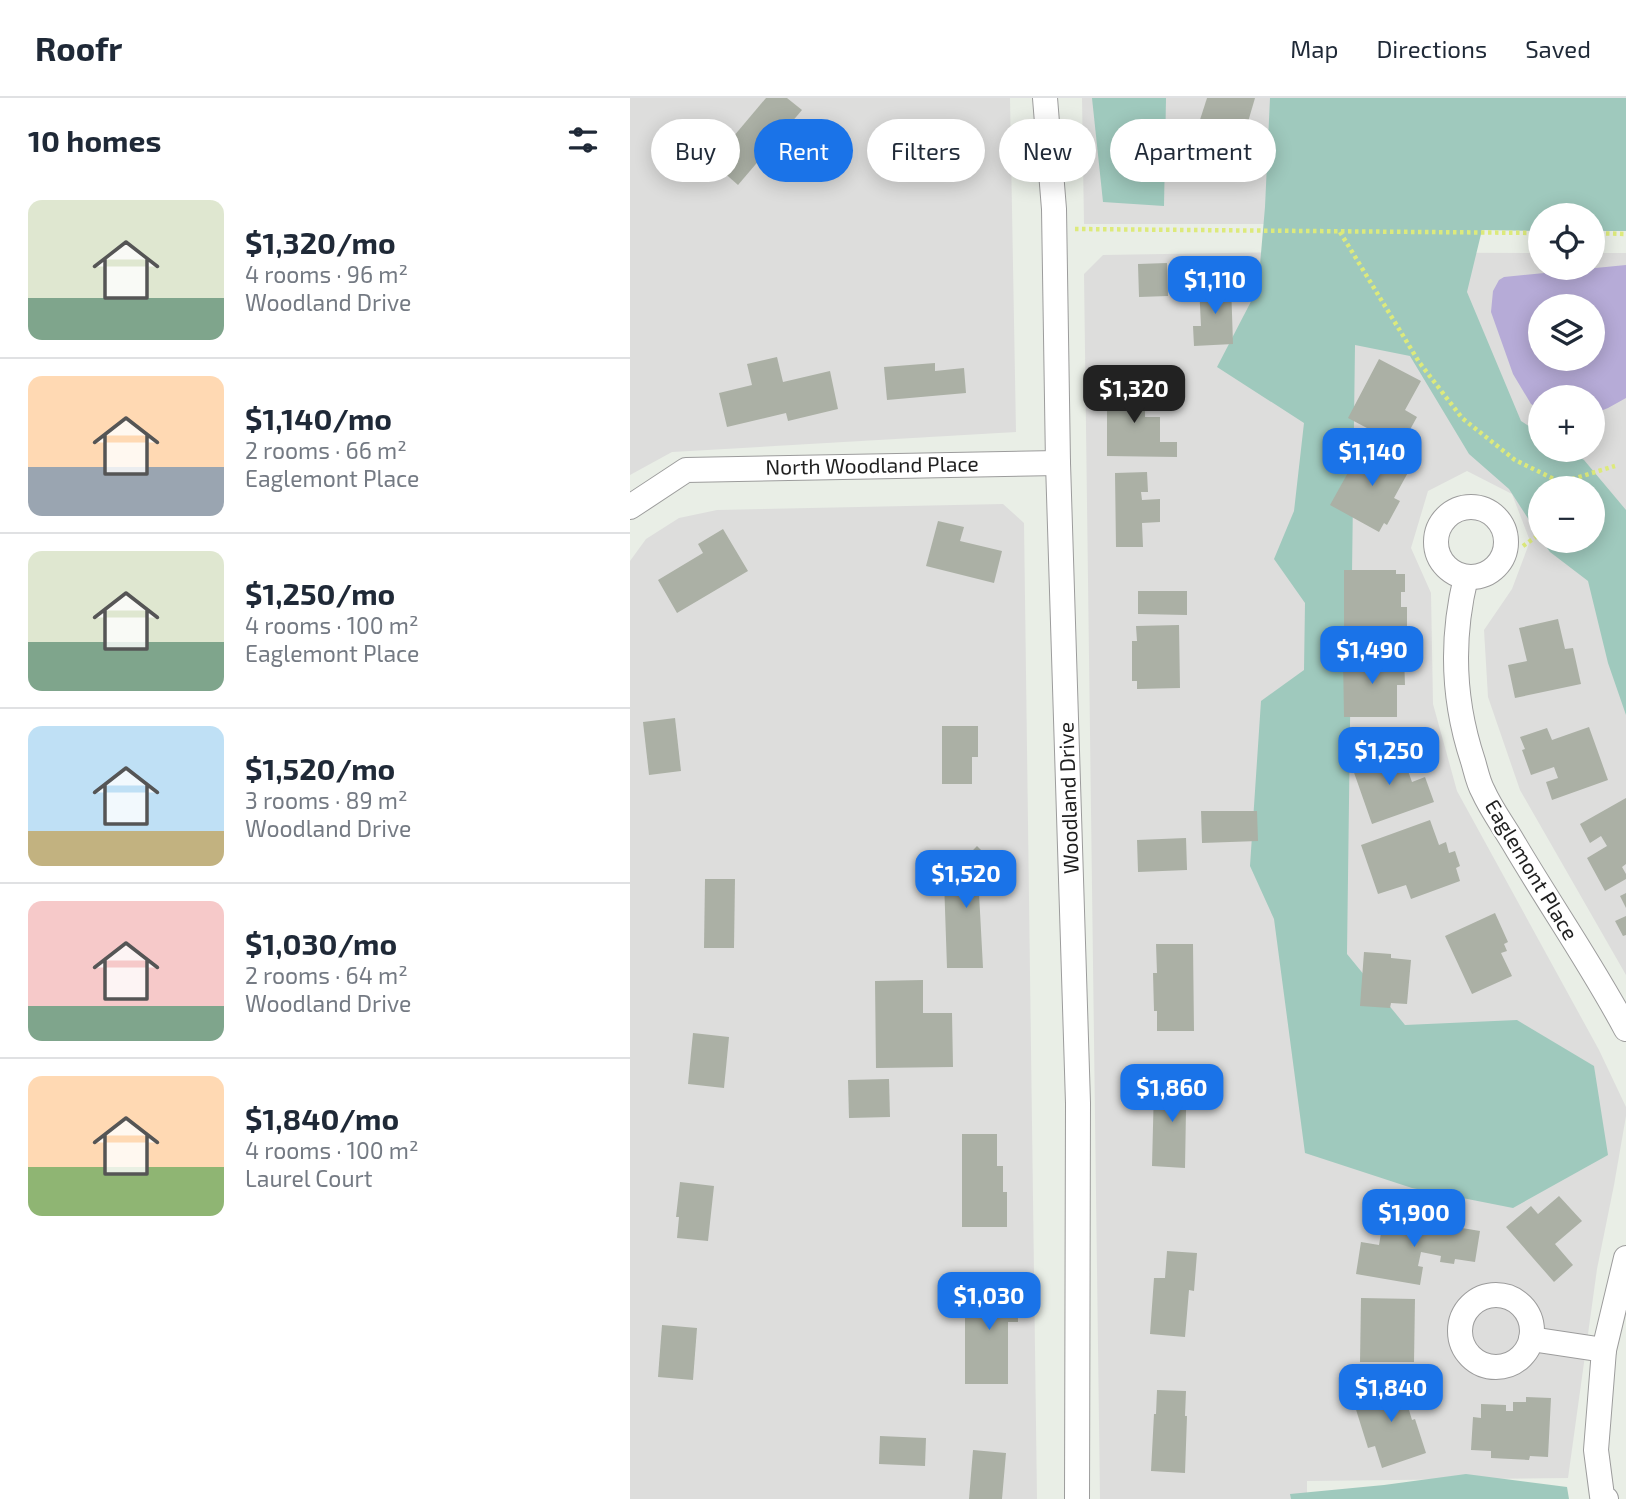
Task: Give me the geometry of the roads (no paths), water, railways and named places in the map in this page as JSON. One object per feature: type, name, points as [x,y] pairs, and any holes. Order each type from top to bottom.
[{"type":"street","name":"Woodland Drive","points":[[1045,98],[1054,229],[1058,463],[1078,1103],[1077,1499]]},
{"type":"street","name":"North Woodland Place","points":[[630,507],[686,470],[1058,463]]},
{"type":"street","name":"Eaglemont Place","points":[[1466,577],[1460,603],[1456,658],[1458,705],[1482,791],[1626,1029]]},
{"type":"street","points":[[1606,1499],[1602,1496],[1596,1450],[1604,1350],[1626,1258]]},
{"type":"street","points":[[1531,1339],[1604,1350]]}]
